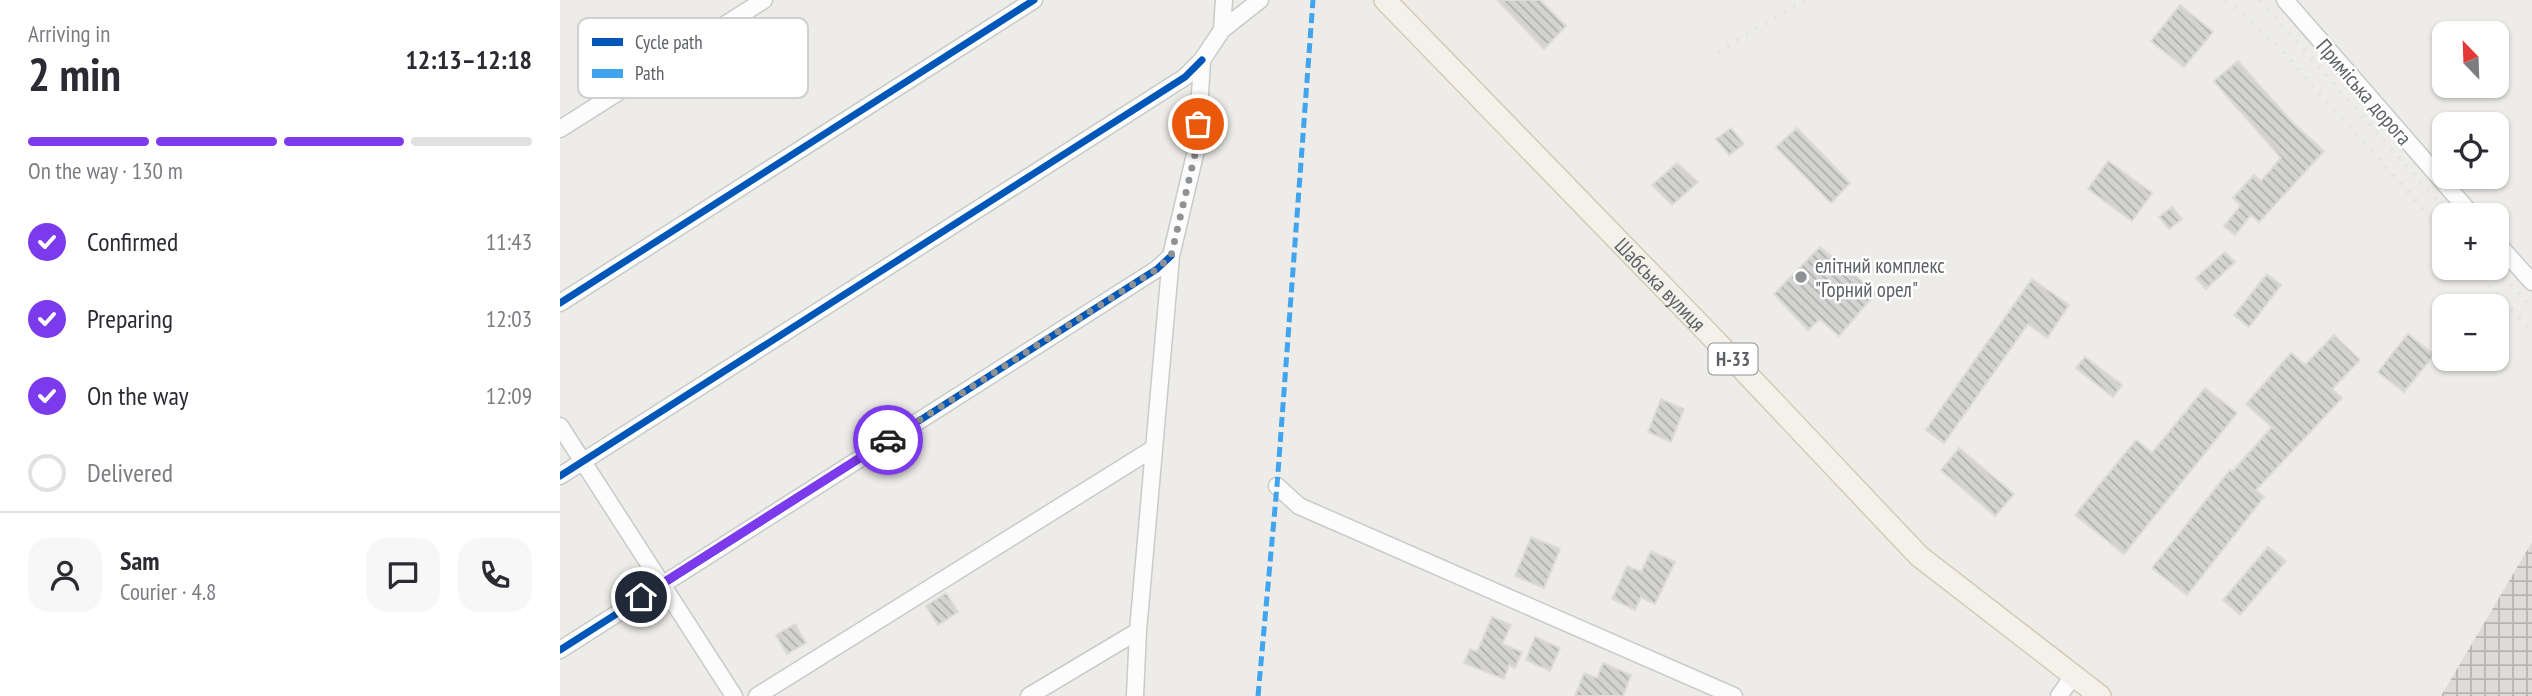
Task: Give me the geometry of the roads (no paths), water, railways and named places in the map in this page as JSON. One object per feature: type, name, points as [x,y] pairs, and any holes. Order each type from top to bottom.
[{"type":"main road","name":"Шабська вулиця","points":[[1385,0],[1711,336],[1919,556],[2100,696]]},
{"type":"street","points":[[736,18],[764,0]]},
{"type":"street","points":[[560,303],[1034,0]]},
{"type":"street","points":[[1222,30],[1224,0]]},
{"type":"street","points":[[560,476],[1174,85],[1202,60],[1222,30],[1261,0]]},
{"type":"street","name":"Приміська дорога","points":[[2285,0],[2462,203]]},
{"type":"street","points":[[1135,696],[1138,631],[1171,256],[1197,146],[1202,60]]},
{"type":"street","points":[[560,130],[610,98]]},
{"type":"street","points":[[560,650],[1157,269],[1171,256]]},
{"type":"street","points":[[2509,256],[2532,282]]},
{"type":"street","points":[[560,426],[734,696]]},
{"type":"street","points":[[757,696],[1153,448]]},
{"type":"street","points":[[1277,486],[1299,506],[1734,696]]},
{"type":"street","points":[[1029,696],[1138,631]]},
{"type":"street","points":[[2059,696],[2073,676]]},
{"type":"railway","points":[[1718,52],[1805,0]]},
{"type":"railway","points":[[2226,0],[2278,47],[2432,219]]},
{"type":"railway","points":[[2260,0],[2439,203]]},
{"type":"railway","points":[[2486,280],[2532,332]]},
{"type":"railway","points":[[2507,280],[2532,308]]},
{"type":"place","name":"елітний комплекс \"Горний орел\"","points":[[1801,277]]}]
